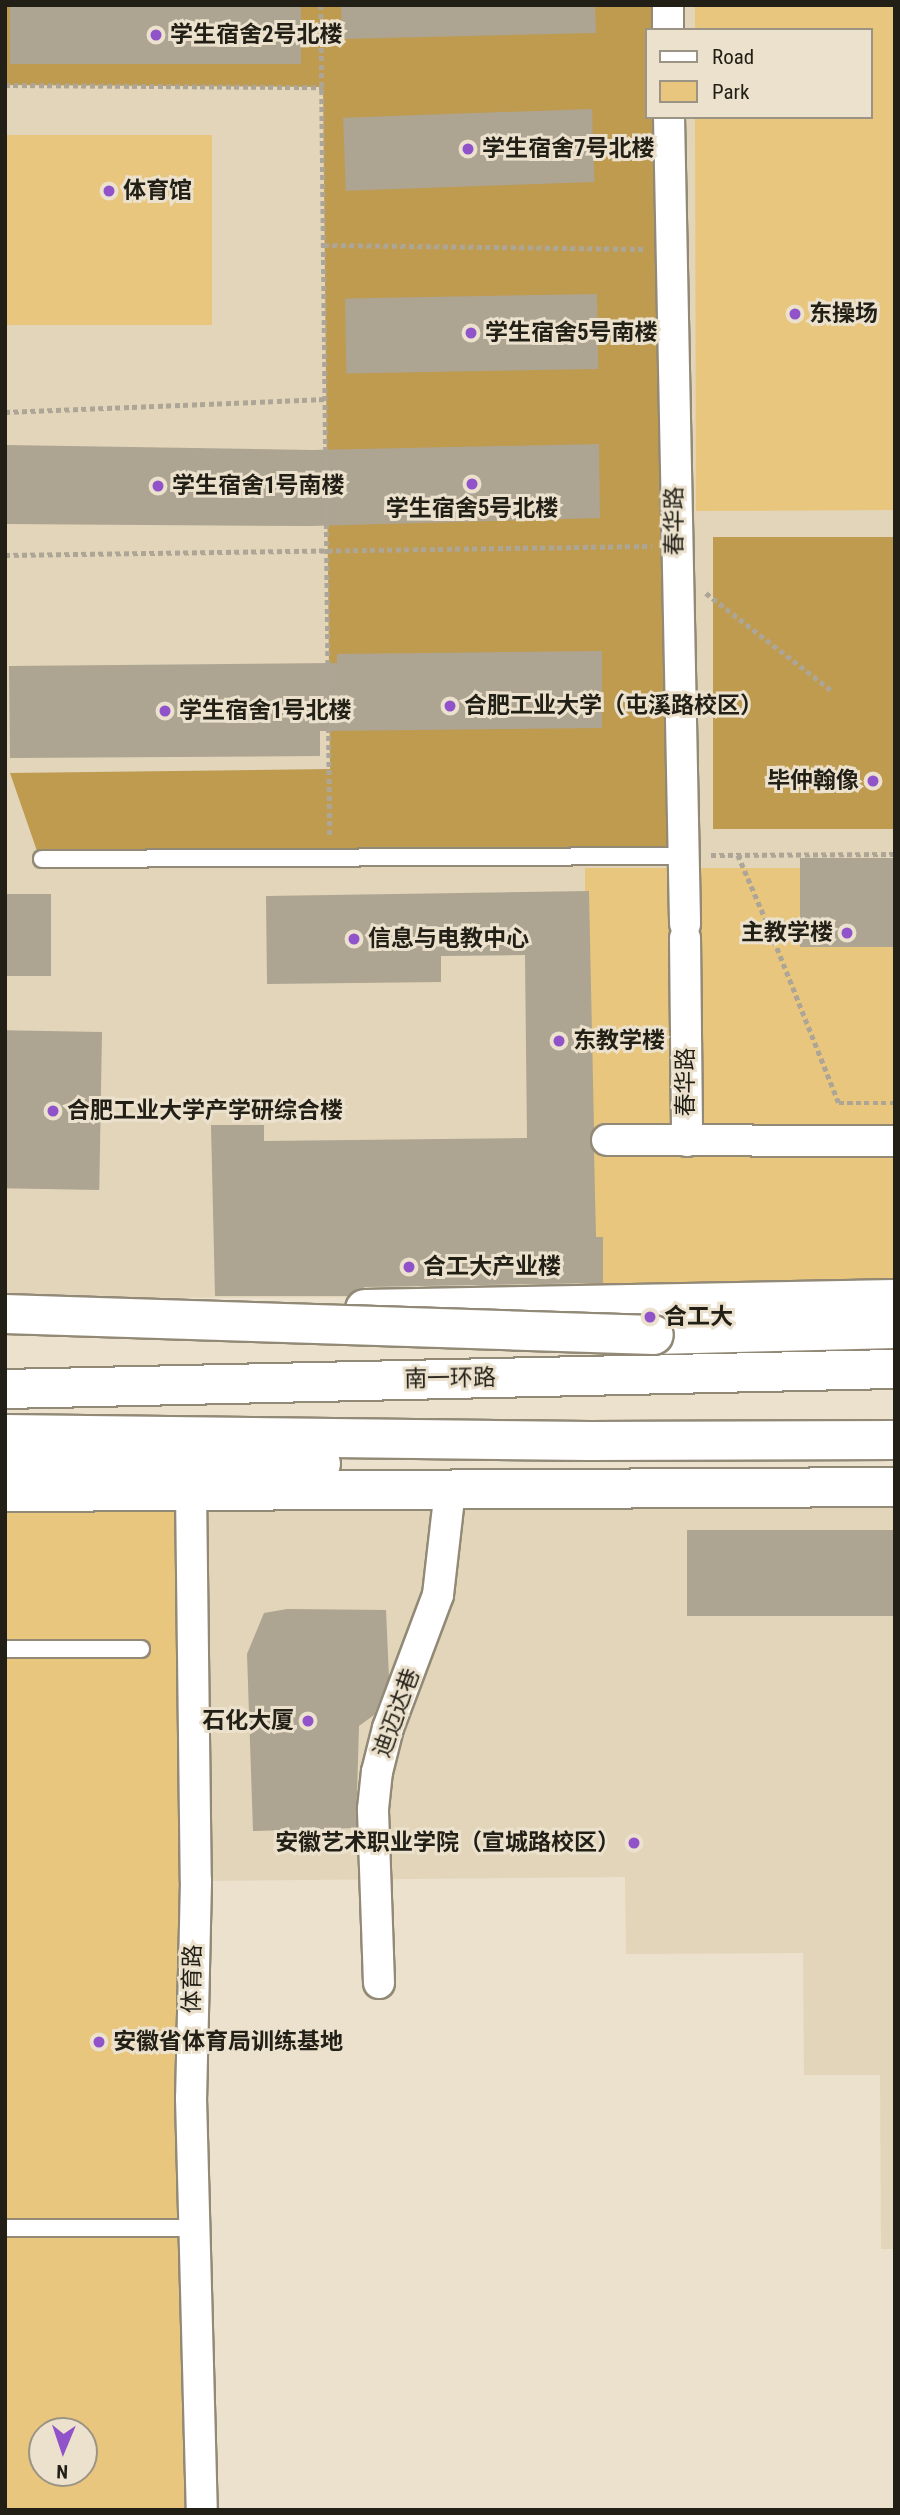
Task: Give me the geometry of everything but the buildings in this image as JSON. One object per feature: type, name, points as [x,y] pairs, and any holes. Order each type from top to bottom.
[{"type":"main road","points":[[5,1316],[895,1299]]},
{"type":"main road","points":[[5,1316],[654,1335],[895,1329]]},
{"type":"main road","name":"南一环路","points":[[5,1389],[895,1369]]},
{"type":"main road","points":[[5,1434],[589,1441],[895,1440]]},
{"type":"main road","points":[[5,1492],[192,1477],[508,1465],[589,1441]]},
{"type":"main road","points":[[5,1465],[450,1489],[895,1487]]},
{"type":"street","points":[[668,5],[668,28]]},
{"type":"street","name":"春华路","points":[[669,119],[687,1141]]},
{"type":"street","points":[[607,1140],[895,1141]]},
{"type":"street","name":"体育路","points":[[192,1477],[196,1881],[191,2098],[202,2510]]},
{"type":"street","name":"迪迈达巷","points":[[379,1983],[373,1809],[377,1772],[388,1728],[438,1595],[450,1489]]},
{"type":"lane","points":[[43,859],[682,856]]},
{"type":"lane","points":[[5,1649],[141,1649]]},
{"type":"lane","points":[[5,2228],[195,2228]]},
{"type":"path","points":[[321,5],[330,551],[330,856]]},
{"type":"path","points":[[5,85],[323,87]]},
{"type":"path","points":[[324,245],[671,249]]},
{"type":"path","points":[[5,412],[326,400]]},
{"type":"path","points":[[5,555],[330,551],[675,557],[831,690]]},
{"type":"path","points":[[682,856],[895,854]]},
{"type":"path","points":[[738,855],[768,925]]},
{"type":"path","points":[[774,940],[839,1103],[895,1103]]},
{"type":"shaded area","name":"合肥工业大学（屯溪路校区）","points":[[5,5],[895,5],[895,1296],[5,1298]]},
{"type":"shaded area","points":[[5,5],[669,5],[669,28],[645,28],[645,119],[670,119],[682,856],[37,851],[10,773],[330,769],[323,87],[5,85]]},
{"type":"shaded area","points":[[713,537],[895,537],[895,829],[713,829]]},
{"type":"shaded area","name":"安徽艺术职业学院（宣城路校区）","points":[[895,1487],[895,2249],[881,2249],[880,2075],[804,2075],[803,1953],[626,1954],[625,1877],[196,1881],[191,1490]]},
{"type":"green space","name":"东操场","points":[[695,5],[895,5],[895,510],[696,511],[695,119],[872,119],[872,28],[695,28]]},
{"type":"green space","name":"体育馆","points":[[5,135],[212,135],[212,325],[5,325]]},
{"type":"green space","points":[[585,868],[895,868],[895,1297],[585,1297]]},
{"type":"green space","name":"安徽省体育局训练基地","points":[[184,1449],[202,2510],[5,2510],[5,1452]]},
{"type":"place","name":"学生宿舍2号北楼","points":[[156,35]]},
{"type":"place","name":"学生宿舍7号北楼","points":[[468,149]]},
{"type":"place","name":"体育馆","points":[[109,191]]},
{"type":"place","name":"东操场","points":[[795,314]]},
{"type":"place","name":"学生宿舍5号南楼","points":[[471,333]]},
{"type":"place","name":"学生宿舍5号北楼","points":[[472,484]]},
{"type":"place","name":"学生宿舍1号南楼","points":[[158,486]]},
{"type":"place","name":"合肥工业大学（屯溪路校区）","points":[[450,706]]},
{"type":"place","name":"学生宿舍1号北楼","points":[[165,711]]},
{"type":"place","name":"毕仲翰像","points":[[873,781]]},
{"type":"place","name":"主教学楼","points":[[847,933]]},
{"type":"place","name":"信息与电教中心","points":[[354,939]]},
{"type":"place","name":"东教学楼","points":[[559,1041]]},
{"type":"place","name":"合肥工业大学产学研综合楼","points":[[53,1111]]},
{"type":"place","name":"合工大产业楼","points":[[409,1267]]},
{"type":"place","name":"合工大","points":[[650,1317]]},
{"type":"place","name":"石化大厦","points":[[308,1721]]},
{"type":"place","name":"安徽艺术职业学院（宣城路校区）","points":[[634,1843]]},
{"type":"place","name":"安徽省体育局训练基地","points":[[99,2042]]}]
